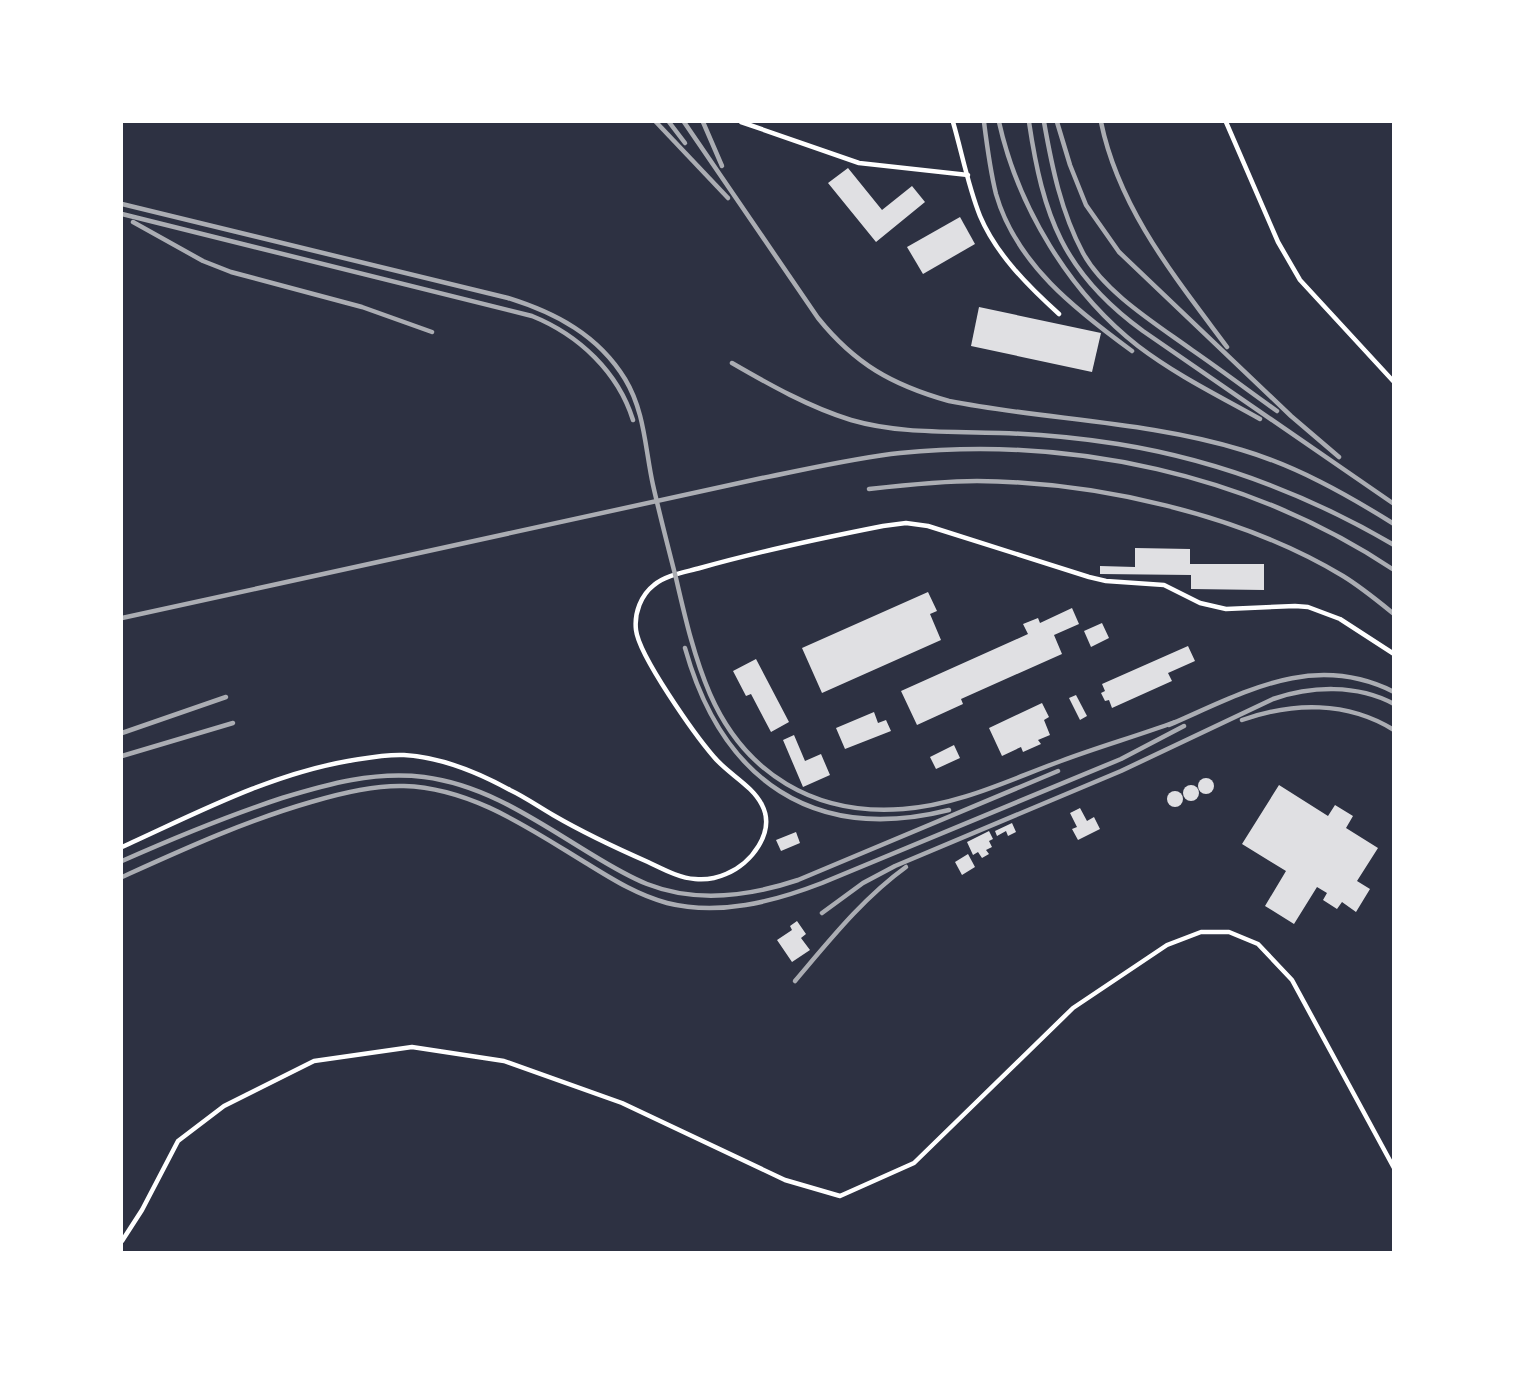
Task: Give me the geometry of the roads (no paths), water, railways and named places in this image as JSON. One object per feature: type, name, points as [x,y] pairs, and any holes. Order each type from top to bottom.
[{"type":"lane","points":[[741,122],[859,163],[968,175]]},
{"type":"lane","points":[[953,122],[981,216],[993,239],[1025,282],[1059,314]]},
{"type":"lane","points":[[1226,122],[1278,242],[1300,280],[1394,382]]},
{"type":"lane","points":[[122,847],[257,787],[308,769],[369,757],[405,755],[440,762],[489,779],[593,836],[669,872],[696,880],[726,874],[742,864],[757,849],[765,829],[764,808],[754,793],[714,757],[679,708],[645,653],[638,637],[636,623],[643,597],[657,582],[685,573],[735,559],[883,526],[906,523],[928,526],[1089,577],[1106,581],[1164,585],[1200,603],[1220,608],[1241,610],[1308,607],[1340,619],[1394,654]]},
{"type":"lane","points":[[122,1241],[142,1210],[178,1141],[224,1106],[314,1061],[412,1047],[504,1061],[622,1103],[785,1180],[840,1196],[914,1163],[1073,1008],[1167,945],[1201,932],[1229,932],[1258,944],[1292,980],[1394,1168]]},
{"type":"railway","points":[[656,122],[728,198]]},
{"type":"railway","points":[[669,122],[685,143]]},
{"type":"railway","points":[[684,122],[818,318],[846,348],[876,371],[910,388],[949,401],[1170,433],[1242,450],[1282,464],[1320,482],[1394,524]]},
{"type":"railway","points":[[703,122],[722,166]]},
{"type":"railway","points":[[984,122],[996,194],[1005,219],[1018,242],[1050,283],[1090,319],[1132,351]]},
{"type":"railway","points":[[999,122],[1019,185],[1033,216],[1050,246],[1090,300],[1113,324],[1152,357],[1260,419]]},
{"type":"railway","points":[[1029,122],[1041,186],[1050,214],[1075,264],[1093,287],[1143,331],[1394,504]]},
{"type":"railway","points":[[1044,122],[1063,205],[1075,237],[1092,267],[1117,294],[1132,306],[1277,411]]},
{"type":"railway","points":[[1057,122],[1070,165],[1086,205],[1119,252],[1291,416],[1339,457]]},
{"type":"railway","points":[[1101,122],[1109,154],[1135,213],[1169,268],[1227,347]]},
{"type":"railway","points":[[122,204],[508,298],[543,311],[589,338],[602,350],[625,379],[637,404],[653,485],[686,622],[710,694],[725,722],[743,747],[763,767],[787,784],[812,797],[841,805],[871,809],[924,807],[984,791],[1075,756],[1175,722]]},
{"type":"railway","points":[[122,214],[532,316],[566,334],[594,357],[618,386],[633,420]]},
{"type":"railway","points":[[133,222],[203,261],[231,272],[362,307],[432,332]]},
{"type":"railway","points":[[732,363],[775,387],[835,415],[888,428],[1074,438],[1118,444],[1191,459],[1261,481],[1295,495],[1394,545]]},
{"type":"railway","points":[[122,618],[814,467],[900,453],[964,449],[1029,451],[1093,457],[1157,469],[1220,486],[1280,509],[1338,537],[1394,570]]},
{"type":"railway","points":[[869,489],[950,482],[1023,483],[1118,495],[1166,506],[1214,519],[1303,554],[1350,580],[1394,614]]},
{"type":"railway","points":[[685,648],[701,694],[723,734],[749,766],[780,791],[815,808],[856,818],[900,818],[949,810]]},
{"type":"railway","points":[[1169,725],[1251,690],[1279,681],[1307,676],[1335,675],[1364,680],[1394,692]]},
{"type":"railway","points":[[822,913],[863,883],[895,866],[1121,771],[1273,699],[1303,691],[1334,689],[1365,693],[1394,704]]},
{"type":"railway","points":[[122,733],[226,697]]},
{"type":"railway","points":[[1242,720],[1281,710],[1320,707],[1358,714],[1394,730]]},
{"type":"railway","points":[[122,756],[233,723]]},
{"type":"railway","points":[[122,877],[215,836],[286,810],[357,790],[404,786],[429,788],[477,802],[522,824],[615,881],[656,900],[687,907],[746,905],[784,896],[822,883],[1121,759],[1184,726]]},
{"type":"railway","points":[[122,861],[241,812],[317,788],[369,777],[424,777],[447,781],[491,796],[618,870],[647,884],[684,894],[722,895],[761,890],[798,880],[1058,771]]},
{"type":"railway","points":[[795,981],[861,906],[906,867]]}]
